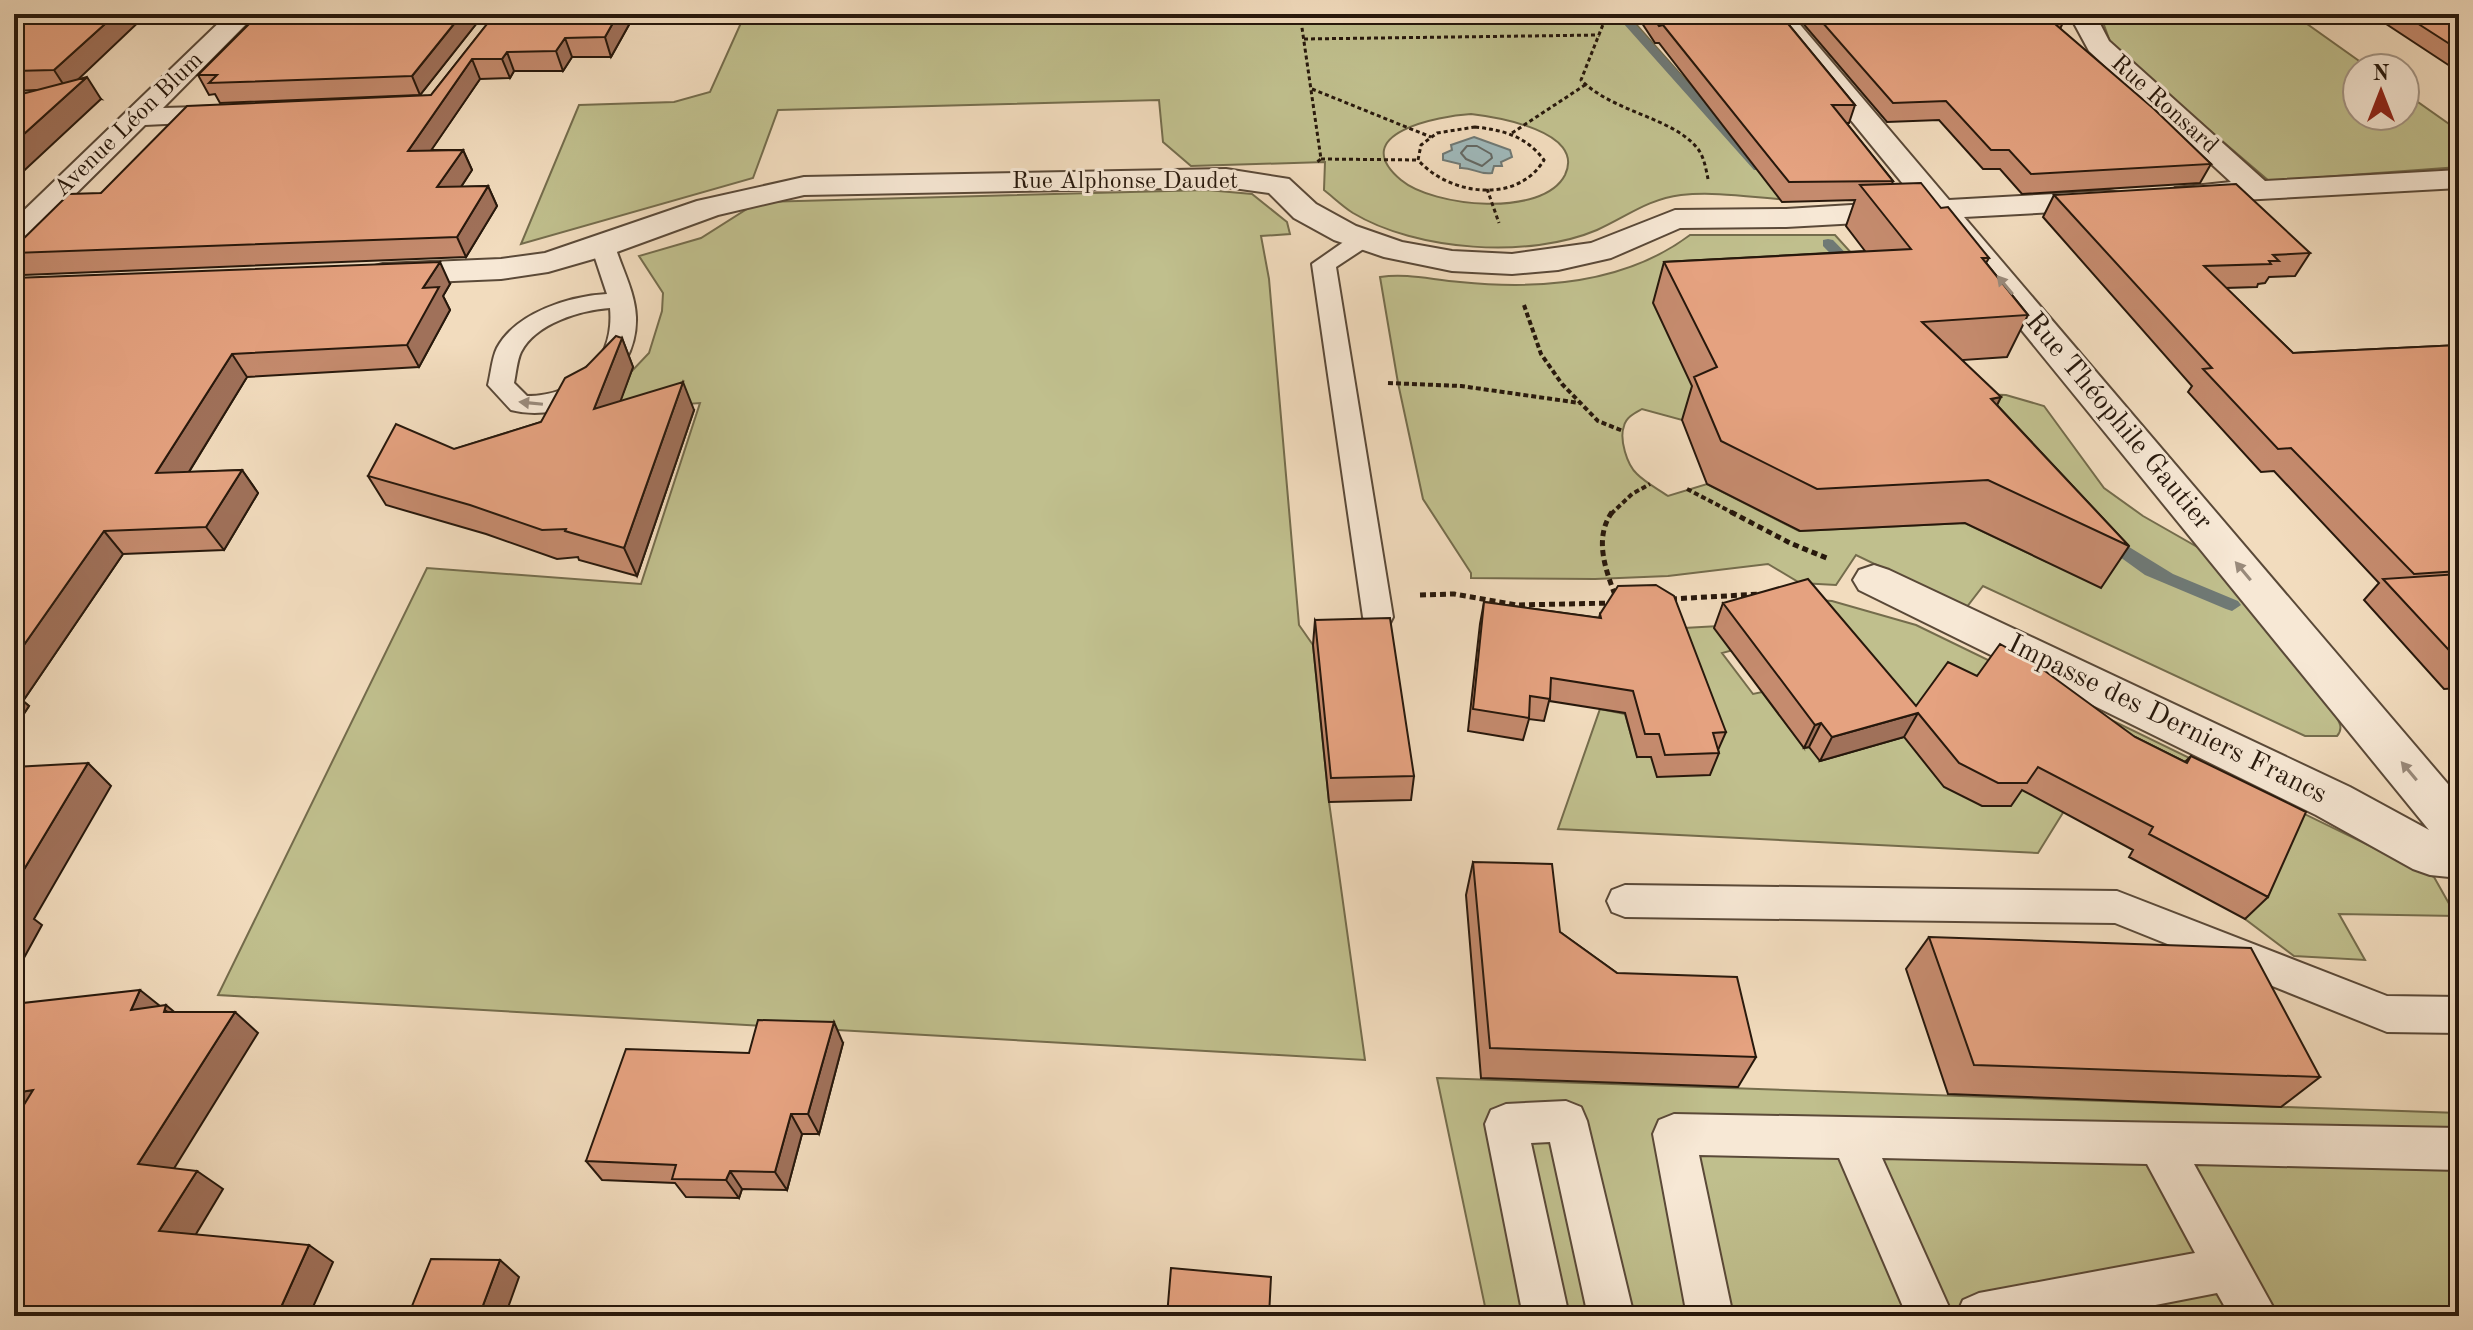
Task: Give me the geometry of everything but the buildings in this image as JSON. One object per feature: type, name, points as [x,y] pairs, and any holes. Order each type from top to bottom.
[{"type":"street","name":"Avenue Léon Blum","points":[[14,237],[243,14]]},
{"type":"street","name":"Rue Théophile Gautier","points":[[1777,14],[2459,831]]},
{"type":"street","name":"Rue Ronsard","points":[[2082,14],[2098,45],[2256,189]]},
{"type":"street","points":[[137,117],[260,113]]},
{"type":"street","name":"Rue Alphonse Daudet","points":[[359,275],[501,269],[548,262],[603,246],[708,208],[804,186],[1226,178],[1278,185],[1305,211],[1363,239],[1395,250],[1452,261],[1512,264],[1558,260],[1600,251],[1675,219],[1786,218],[2131,198]]},
{"type":"street","points":[[2162,196],[2459,179]]},
{"type":"street","name":"Impasse des Derniers Francs","points":[[1874,580],[2333,801],[2430,854],[2459,857]]},
{"type":"lane","points":[[1363,239],[1324,264],[1378,617]]},
{"type":"lane","points":[[603,246],[620,300],[623,310],[622,335],[605,374],[580,395],[550,405],[520,404],[501,385],[509,349],[539,320],[581,303],[620,300]]},
{"type":"lane","points":[[1625,901],[2117,907],[2387,1014],[2459,1015]]},
{"type":"lane","points":[[1546,1316],[1506,1124],[1566,1121],[1611,1316]]},
{"type":"lane","points":[[1710,1316],[1674,1134],[2459,1149]]},
{"type":"lane","points":[[1852,1138],[1930,1316]]},
{"type":"lane","points":[[2159,1143],[2255,1316]]},
{"type":"lane","points":[[1979,1316],[2228,1269]]},
{"type":"path","points":[[1300,14],[1321,159]]},
{"type":"path","points":[[1597,14],[1604,22],[1584,65],[1581,80],[1592,93],[1683,135],[1700,152],[1719,217]]},
{"type":"path","points":[[1304,39],[1600,35]]},
{"type":"path","points":[[1512,133],[1585,85]]},
{"type":"path","points":[[1312,89],[1431,137]]},
{"type":"path","points":[[1278,185],[1321,159],[1418,160],[1430,174],[1443,181],[1487,189],[1526,182],[1539,173],[1544,160],[1534,145],[1512,133],[1485,128],[1457,128],[1431,137],[1421,145],[1418,160]]},
{"type":"path","points":[[1487,189],[1541,354],[1598,421],[1623,431]]},
{"type":"path","points":[[1342,384],[1456,384],[1506,389],[1581,403]]},
{"type":"path","points":[[1619,603],[1603,563],[1605,524],[1614,504],[1650,484]]},
{"type":"path","points":[[1687,489],[1790,543],[1874,580]]},
{"type":"path","points":[[1454,594],[1493,602]]},
{"type":"shaded area","points":[[745,14],[1627,14],[1792,200],[1722,194],[1681,195],[1648,204],[1597,230],[1570,239],[1539,245],[1473,247],[1408,236],[1353,213],[1324,190],[1325,162],[1191,166],[1163,142],[1159,100],[778,110],[753,178],[521,244],[579,105],[674,102],[710,92]],"holes":[[[1471,114],[1535,129],[1563,147],[1568,160],[1565,175],[1553,189],[1535,198],[1512,203],[1461,202],[1416,189],[1401,180],[1387,164],[1384,150],[1390,139],[1403,130],[1439,119]]]},
{"type":"shaded area","points":[[2100,14],[2293,14],[2346,52],[2341,52],[2341,132],[2421,132],[2421,104],[2459,131],[2459,167],[2269,181],[2112,47]]},
{"type":"shaded area","points":[[1207,190],[1252,194],[1287,222],[1290,234],[1261,236],[1269,279],[1299,625],[1313,645],[1329,802],[1365,1060],[218,995],[427,568],[641,584],[700,403],[629,408],[616,403],[629,374],[649,353],[662,311],[663,293],[639,256],[701,238],[758,202]]},
{"type":"shaded area","points":[[1690,235],[1835,235],[1930,340],[1703,409],[1682,420],[1642,409],[1625,423],[1623,438],[1630,465],[1644,480],[1668,496],[1707,484],[1799,531],[1965,523],[2045,561],[1978,394],[2006,395],[2044,406],[2104,488],[2143,516],[2199,548],[2334,713],[2340,727],[2337,736],[2305,736],[1983,586],[1966,608],[1856,555],[1836,585],[1800,583],[1768,564],[1668,576],[1471,578],[1471,573],[1423,499],[1398,383],[1380,277],[1410,276],[1520,285],[1580,280],[1638,264]]},
{"type":"shaded area","points":[[1790,598],[1832,601],[1916,625],[2434,877],[2456,916],[2339,914],[2365,960],[2294,956],[2245,919],[2100,753],[2038,853],[1558,829],[1600,709],[1625,714],[1637,756],[1684,628],[1719,626],[1737,649],[1722,653],[1753,694],[1762,692],[1804,748]]},
{"type":"shaded area","points":[[1437,1078],[2459,1113],[2459,1316],[1487,1316]]},
{"type":"water","points":[[1474,137],[1510,150],[1512,157],[1501,162],[1502,166],[1494,166],[1492,173],[1460,168],[1460,164],[1443,160],[1443,154],[1452,150],[1451,145]]},
{"type":"waterway","points":[[1620,14],[1758,167]]},
{"type":"waterway","points":[[1828,243],[1855,271]]},
{"type":"waterway","points":[[2108,540],[2151,571],[2232,605]]}]
